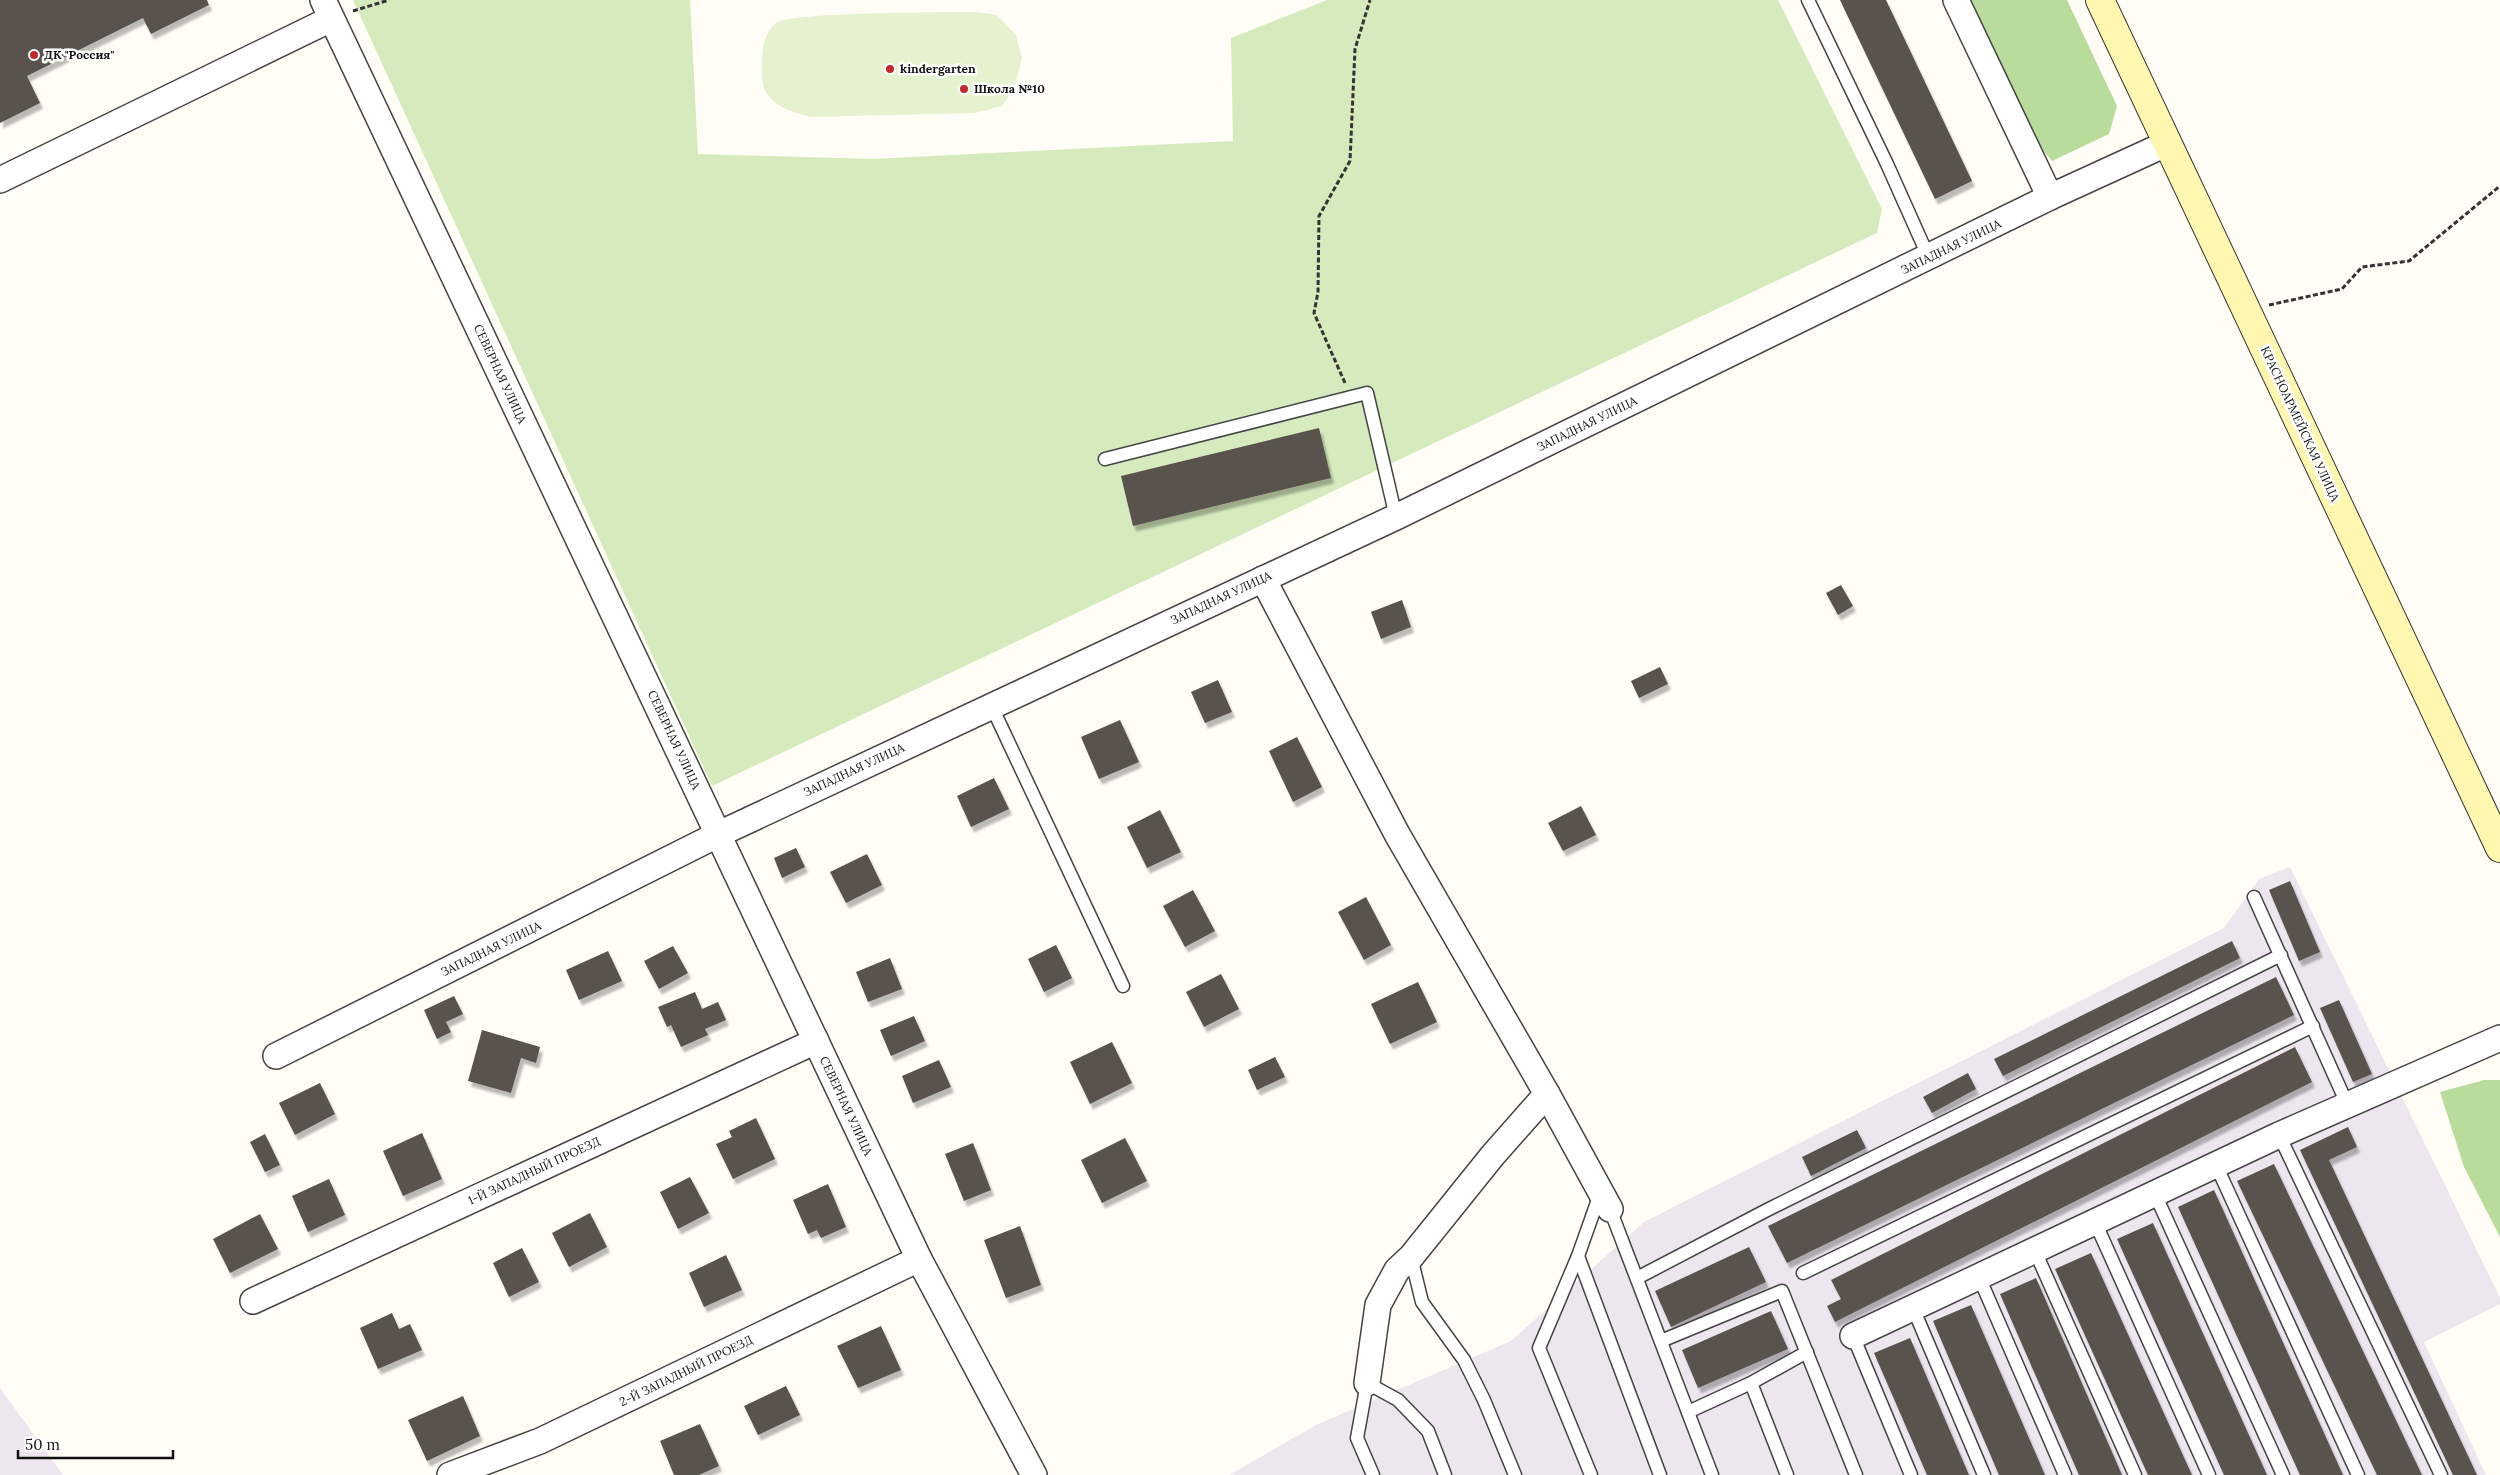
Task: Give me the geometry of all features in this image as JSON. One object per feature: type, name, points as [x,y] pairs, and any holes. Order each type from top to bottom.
[{"type":"main road","name":"КРАСНОАРМЕЙСКАЯ УЛИЦА","points":[[2100,0],[2500,848]]},
{"type":"street","points":[[1956,0],[2050,197]]},
{"type":"street","points":[[0,180],[327,9]]},
{"type":"street","name":"СЕВЕРНАЯ УЛИЦА","points":[[327,9],[919,1259],[1034,1475]]},
{"type":"street","name":"ЗАПАДНАЯ УЛИЦА","points":[[276,1056],[718,834],[1396,517],[1929,258],[2050,197],[2168,143]]},
{"type":"street","points":[[1263,579],[1397,834],[1547,1094],[1605,1202]]},
{"type":"street","points":[[1853,1336],[2279,1135],[2500,1038]]},
{"type":"street","name":"1-Й ЗАПАДНЫЙ ПРОЕЗД","points":[[253,1300],[816,1041]]},
{"type":"street","points":[[1367,1383],[1378,1305],[1397,1270],[1411,1257],[1493,1155],[1547,1094]]},
{"type":"street","name":"2-Й ЗАПАДНЫЙ ПРОЕЗД","points":[[450,1475],[540,1441],[919,1259]]},
{"type":"lane","points":[[1808,0],[1891,171],[1929,258]]},
{"type":"lane","points":[[1105,458],[1367,393],[1396,517]]},
{"type":"lane","points":[[991,705],[1123,986]]},
{"type":"lane","points":[[2254,897],[2348,1106]]},
{"type":"lane","points":[[1637,1278],[1768,1209],[2280,954]]},
{"type":"lane","points":[[1803,1272],[2313,1026]]},
{"type":"lane","points":[[2279,1135],[2441,1475]]},
{"type":"lane","points":[[2216,1165],[2358,1475]]},
{"type":"lane","points":[[2155,1194],[2283,1475]]},
{"type":"lane","points":[[1605,1202],[1637,1278],[1712,1475]]},
{"type":"lane","points":[[1591,1475],[1539,1348],[1578,1256],[1605,1202]]},
{"type":"lane","points":[[2095,1222],[2209,1475]]},
{"type":"lane","points":[[2035,1251],[2135,1475]]},
{"type":"lane","points":[[1578,1256],[1660,1475]]},
{"type":"lane","points":[[1411,1257],[1422,1302],[1464,1360],[1484,1400],[1515,1475]]},
{"type":"lane","points":[[1979,1277],[2064,1475]]},
{"type":"lane","points":[[1661,1341],[1782,1291],[1856,1475]]},
{"type":"lane","points":[[1913,1308],[1984,1475]]},
{"type":"lane","points":[[1853,1336],[1911,1475]]},
{"type":"lane","points":[[1688,1412],[1751,1383],[1808,1352]]},
{"type":"lane","points":[[1373,1475],[1358,1438],[1367,1383],[1398,1400],[1428,1432],[1445,1475]]},
{"type":"lane","points":[[1751,1383],[1787,1475]]},
{"type":"path","points":[[327,9],[389,0]]},
{"type":"path","points":[[1352,397],[1314,313],[1318,292],[1319,216],[1350,161],[1355,49],[1370,0]]},
{"type":"path","points":[[2246,309],[2342,289],[2362,268],[2409,261],[2500,186]]},
{"type":"shaded area","points":[[2290,867],[2500,1298],[2500,1304],[2424,1342],[2486,1475],[1229,1475],[1316,1425],[1511,1341],[1644,1222],[2224,928],[2259,879]]},
{"type":"shaded area","points":[[0,1388],[63,1475],[0,1475]]},
{"type":"green space","points":[[353,0],[690,0],[698,154],[872,159],[1233,141],[1231,38],[1327,0],[1778,0],[1882,209],[1877,233],[712,786]]},
{"type":"green space","points":[[1968,0],[2067,0],[2117,106],[2109,134],[2052,161],[2035,141]]},
{"type":"green space","name":"kindergarten","points":[[978,12],[997,15],[1016,35],[1022,58],[1014,89],[1002,106],[975,113],[810,117],[785,109],[771,99],[763,85],[763,48],[767,35],[776,23],[788,19],[838,15]]},
{"type":"green space","points":[[2484,1080],[2500,1080],[2500,1237],[2464,1167],[2440,1092]]},
{"type":"building","name":"ДК \"Россия\"","points":[[0,0],[207,0],[209,5],[151,34],[143,18],[27,76],[40,103],[0,123]]},
{"type":"building","points":[[1840,0],[1886,0],[1972,181],[1935,199]]},
{"type":"building","points":[[1319,428],[1331,478],[1133,526],[1121,476]]},
{"type":"building","points":[[1841,585],[1853,606],[1838,615],[1826,593]]},
{"type":"building","points":[[1402,600],[1411,627],[1381,639],[1371,612]]},
{"type":"building","points":[[1660,667],[1668,684],[1639,698],[1631,681]]},
{"type":"building","points":[[1218,680],[1232,712],[1205,723],[1191,692]]},
{"type":"building","points":[[1120,720],[1139,762],[1099,779],[1081,737]]},
{"type":"building","points":[[1297,737],[1322,787],[1293,802],[1269,751]]},
{"type":"building","points":[[994,778],[1009,809],[971,827],[957,796]]},
{"type":"building","points":[[1581,806],[1596,835],[1563,851],[1548,823]]},
{"type":"building","points":[[1160,810],[1181,852],[1147,868],[1127,827]]},
{"type":"building","points":[[796,848],[805,867],[782,878],[774,858]]},
{"type":"building","points":[[867,854],[882,885],[846,903],[830,872]]},
{"type":"building","points":[[2290,881],[2320,952],[2299,961],[2269,890]]},
{"type":"building","points":[[1193,890],[1215,931],[1185,947],[1163,906]]},
{"type":"building","points":[[1366,897],[1391,945],[1364,960],[1338,912]]},
{"type":"building","points":[[2232,941],[2240,958],[2003,1076],[1994,1059]]},
{"type":"building","points":[[1056,945],[1072,978],[1044,992],[1028,959]]},
{"type":"building","points":[[673,946],[688,973],[659,989],[644,961]]},
{"type":"building","points":[[608,951],[622,981],[579,1000],[566,970]]},
{"type":"building","points":[[890,958],[902,989],[868,1002],[856,972]]},
{"type":"building","points":[[1221,974],[1239,1009],[1204,1027],[1186,992]]},
{"type":"building","points":[[2276,977],[2294,1015],[1787,1263],[1768,1226]]},
{"type":"building","points":[[1418,982],[1437,1022],[1390,1044],[1371,1004]]},
{"type":"building","points":[[695,992],[702,1009],[718,1002],[726,1020],[705,1029],[708,1035],[681,1047],[671,1025],[667,1027],[658,1007]]},
{"type":"building","points":[[454,996],[463,1014],[446,1022],[451,1032],[437,1039],[424,1010]]},
{"type":"building","points":[[2339,1000],[2372,1074],[2353,1082],[2320,1008]]},
{"type":"building","points":[[914,1016],[925,1041],[891,1056],[880,1030]]},
{"type":"building","points":[[482,1030],[540,1047],[536,1063],[521,1058],[511,1093],[468,1081]]},
{"type":"building","points":[[1112,1042],[1132,1083],[1090,1104],[1070,1062]]},
{"type":"building","points":[[2295,1047],[2312,1082],[1835,1322],[1827,1306],[1841,1299],[1831,1280]]},
{"type":"building","points":[[1275,1057],[1285,1077],[1257,1090],[1248,1070]]},
{"type":"building","points":[[939,1060],[951,1087],[913,1103],[902,1076]]},
{"type":"building","points":[[1968,1073],[1976,1089],[1932,1113],[1923,1097]]},
{"type":"building","points":[[320,1083],[335,1114],[295,1135],[279,1103]]},
{"type":"building","points":[[756,1118],[775,1159],[733,1179],[716,1144],[732,1137],[729,1131]]},
{"type":"building","points":[[2348,1127],[2357,1147],[2329,1160],[2477,1475],[2453,1475],[2300,1150]]},
{"type":"building","points":[[1857,1130],[1866,1148],[1811,1176],[1802,1157]]},
{"type":"building","points":[[422,1133],[442,1179],[403,1196],[383,1151]]},
{"type":"building","points":[[265,1134],[280,1165],[265,1172],[250,1142]]},
{"type":"building","points":[[1125,1138],[1147,1181],[1102,1203],[1081,1160]]},
{"type":"building","points":[[973,1143],[991,1190],[964,1201],[945,1154]]},
{"type":"building","points":[[2274,1164],[2422,1475],[2377,1475],[2237,1181]]},
{"type":"building","points":[[690,1177],[709,1213],[678,1229],[660,1192]]},
{"type":"building","points":[[329,1179],[345,1215],[308,1232],[292,1196]]},
{"type":"building","points":[[828,1184],[846,1227],[821,1238],[817,1230],[808,1234],[793,1200]]},
{"type":"building","points":[[2214,1190],[2343,1475],[2300,1475],[2178,1207]]},
{"type":"building","points":[[590,1213],[607,1247],[569,1267],[552,1233]]},
{"type":"building","points":[[260,1214],[278,1249],[230,1273],[213,1239]]},
{"type":"building","points":[[2153,1223],[2267,1475],[2224,1475],[2117,1239]]},
{"type":"building","points":[[1020,1226],[1041,1285],[1006,1298],[984,1240]]},
{"type":"building","points":[[1749,1247],[1766,1282],[1671,1327],[1655,1291]]},
{"type":"building","points":[[522,1248],[539,1282],[509,1297],[493,1263]]},
{"type":"building","points":[[2091,1253],[2192,1475],[2148,1475],[2055,1269]]},
{"type":"building","points":[[726,1255],[742,1290],[704,1307],[689,1273]]},
{"type":"building","points":[[2036,1278],[2122,1475],[2079,1475],[2000,1294]]},
{"type":"building","points":[[1971,1305],[2045,1475],[1999,1475],[1933,1321]]},
{"type":"building","points":[[1771,1311],[1788,1349],[1698,1388],[1682,1350]]},
{"type":"building","points":[[392,1313],[399,1329],[410,1324],[422,1350],[378,1369],[360,1328]]},
{"type":"building","points":[[881,1326],[901,1370],[858,1388],[837,1346]]},
{"type":"building","points":[[1910,1338],[1969,1475],[1927,1475],[1874,1353]]},
{"type":"building","points":[[786,1386],[800,1415],[758,1435],[744,1406]]},
{"type":"building","points":[[463,1396],[480,1436],[427,1461],[408,1420]]},
{"type":"building","points":[[700,1424],[719,1466],[699,1475],[674,1475],[660,1441]]},
{"type":"place","name":"ДК \"Россия\"","points":[[34,55]]},
{"type":"place","name":"kindergarten","points":[[890,69]]},
{"type":"place","name":"Школа №10","points":[[964,89]]}]
